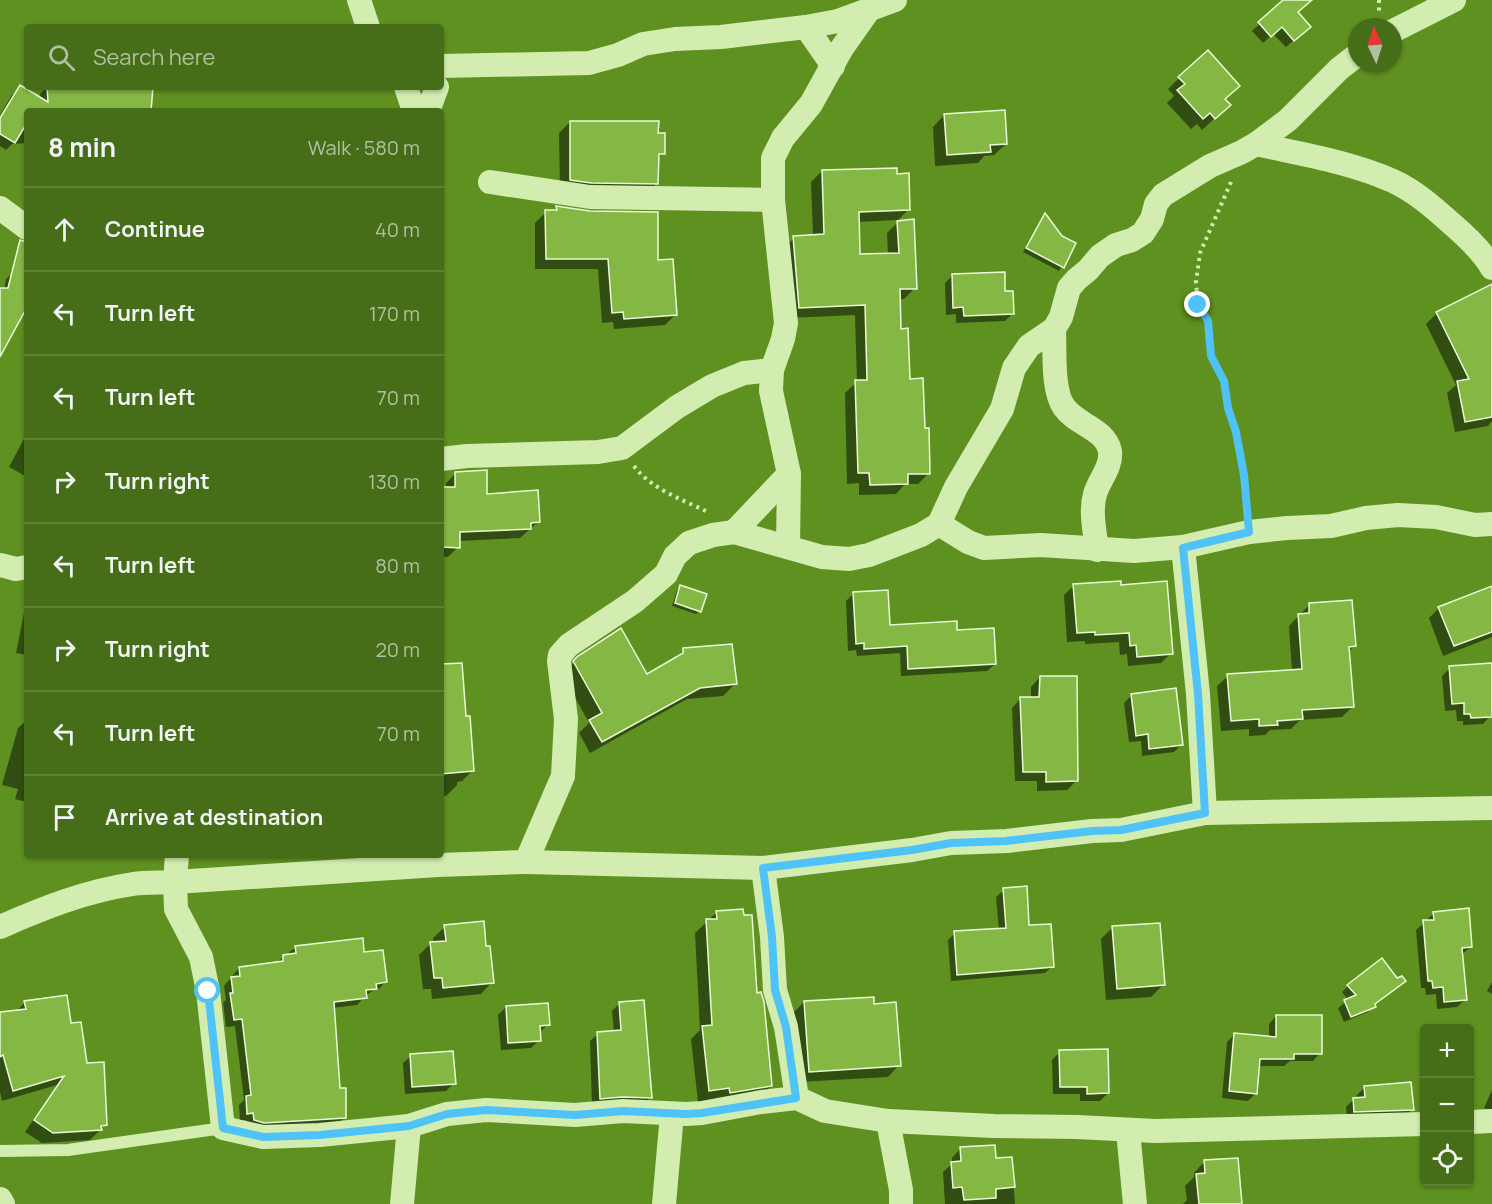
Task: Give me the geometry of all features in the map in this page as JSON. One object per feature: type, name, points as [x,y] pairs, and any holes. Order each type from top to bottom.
[{"type":"street","points":[[360,0],[367,24]]},
{"type":"street","points":[[444,74],[589,63],[618,55],[643,44],[806,27],[838,21],[895,0]]},
{"type":"street","points":[[1402,26],[1454,0]]},
{"type":"street","points":[[788,547],[789,474],[771,391],[772,370],[786,323],[773,200],[773,158],[783,138],[811,104],[842,48],[868,10]]},
{"type":"street","points":[[806,27],[832,66]]},
{"type":"street","points":[[526,862],[564,776],[566,719],[559,661],[560,655],[569,645],[635,601],[666,574],[675,556],[690,543],[713,535],[734,532],[822,556],[849,559],[869,555],[921,535],[939,524],[956,487],[1002,409],[1014,368],[1029,346],[1054,329],[1061,317],[1069,288],[1100,256],[1116,245],[1132,240],[1143,233],[1152,219],[1156,204],[1163,195],[1210,166],[1249,148],[1288,120],[1348,62]]},
{"type":"street","points":[[407,90],[413,108]]},
{"type":"street","points":[[429,108],[435,90]]},
{"type":"street","points":[[1288,120],[1293,139],[1301,154]]},
{"type":"street","points":[[1249,148],[1301,154],[1393,181],[1417,196],[1467,237],[1492,268]]},
{"type":"street","points":[[490,182],[591,197],[773,200]]},
{"type":"street","points":[[0,208],[24,226]]},
{"type":"street","points":[[1054,329],[1056,384],[1062,406],[1076,420],[1102,435],[1109,448],[1110,459],[1095,494],[1092,513],[1097,550]]},
{"type":"street","points":[[444,459],[598,452],[622,447],[677,407],[712,386],[744,373],[772,370]]},
{"type":"street","points":[[734,532],[789,474]]},
{"type":"street","points":[[939,524],[968,542],[984,548],[1041,545],[1134,551],[1183,548],[1249,532],[1331,526],[1366,518],[1398,515],[1436,517],[1475,525],[1492,524]]},
{"type":"street","points":[[1183,548],[1198,694],[1205,813]]},
{"type":"street","points":[[0,565],[15,569],[24,568]]},
{"type":"street","points":[[0,927],[48,906],[90,892],[135,883],[526,862],[763,868],[951,843],[1006,841],[1121,830],[1205,813],[1492,808]]},
{"type":"street","points":[[177,858],[176,909],[201,957],[208,991],[223,1128],[263,1137],[320,1135],[409,1126],[447,1114],[486,1110],[575,1115],[623,1111],[702,1113],[796,1098],[825,1111],[888,1121],[994,1126],[1077,1126],[1128,1131],[1420,1124]]},
{"type":"street","points":[[763,868],[772,937],[775,990],[786,1027],[796,1098]]},
{"type":"street","points":[[664,1204],[672,1114]]},
{"type":"street","points":[[1474,1122],[1492,1120]]},
{"type":"street","points":[[888,1121],[901,1190],[901,1204]]},
{"type":"street","points":[[402,1204],[409,1126]]},
{"type":"street","points":[[1128,1131],[1135,1204]]},
{"type":"street","points":[[0,1199],[3,1204]]},
{"type":"lane","points":[[0,1150],[68,1150],[223,1128]]},
{"type":"path","points":[[1249,148],[1200,253],[1196,282],[1198,305],[1208,321],[1211,356],[1224,381],[1228,408],[1236,432],[1244,475],[1249,532]]},
{"type":"path","points":[[622,447],[636,469],[650,482],[713,514],[728,524],[734,532]]},
{"type":"building","points":[[1283,0],[1312,0],[1298,12],[1311,27],[1294,41],[1282,27],[1271,37],[1258,22]]},
{"type":"building","points":[[1208,50],[1240,86],[1225,99],[1231,105],[1215,119],[1210,113],[1203,119],[1177,90],[1185,84],[1178,77]]},
{"type":"building","points":[[20,85],[24,90],[28,90],[48,102],[47,90],[153,90],[151,108],[24,108],[24,128],[15,143],[0,134],[0,118]]},
{"type":"building","points":[[1005,110],[1007,144],[990,145],[991,152],[947,155],[944,114]]},
{"type":"building","points":[[570,121],[659,121],[658,133],[665,133],[665,154],[659,154],[658,184],[591,183],[570,180]]},
{"type":"building","points":[[897,168],[897,174],[909,173],[910,210],[859,212],[860,254],[899,253],[897,221],[914,219],[917,289],[900,289],[901,329],[908,328],[910,379],[923,378],[925,428],[929,428],[930,474],[908,474],[908,484],[870,485],[869,473],[858,473],[855,380],[867,380],[865,305],[799,308],[793,236],[824,234],[822,170]]},
{"type":"building","points":[[556,206],[590,211],[658,212],[658,260],[673,259],[677,315],[624,319],[623,312],[612,313],[608,259],[546,259],[545,210],[557,210]]},
{"type":"building","points":[[1045,213],[1062,236],[1076,243],[1064,268],[1026,248]]},
{"type":"building","points":[[20,240],[24,241],[24,313],[0,357],[0,288],[8,288]]},
{"type":"building","points":[[1005,272],[1005,291],[1013,291],[1014,314],[964,316],[963,307],[953,308],[952,274]]},
{"type":"building","points":[[1492,284],[1492,417],[1465,422],[1457,381],[1469,379],[1436,312]]},
{"type":"building","points":[[487,470],[487,494],[538,490],[540,522],[531,523],[531,529],[460,532],[460,548],[444,547],[444,487],[455,487],[455,472]]},
{"type":"building","points":[[1121,581],[1121,585],[1167,581],[1173,654],[1137,657],[1136,645],[1130,646],[1129,633],[1095,635],[1095,632],[1077,633],[1073,584]]},
{"type":"building","points":[[680,585],[707,594],[701,612],[675,603]]},
{"type":"building","points":[[1492,586],[1492,632],[1454,646],[1438,607]]},
{"type":"building","points":[[888,590],[890,625],[957,621],[957,630],[994,628],[996,664],[908,669],[907,646],[864,649],[864,643],[856,644],[853,592]]},
{"type":"building","points":[[1352,600],[1356,646],[1349,647],[1354,707],[1302,710],[1303,719],[1277,721],[1278,725],[1259,726],[1259,719],[1231,721],[1227,674],[1302,669],[1298,614],[1309,613],[1309,603]]},
{"type":"building","points":[[621,628],[647,674],[683,653],[683,648],[732,644],[737,684],[700,688],[602,742],[589,720],[602,713],[573,661]]},
{"type":"building","points":[[462,663],[466,716],[470,716],[474,771],[444,774],[444,664]]},
{"type":"building","points":[[1492,663],[1492,717],[1471,718],[1470,714],[1464,714],[1464,703],[1452,704],[1449,666]]},
{"type":"building","points":[[1040,676],[1077,676],[1078,781],[1046,782],[1046,772],[1023,772],[1020,697],[1039,697]]},
{"type":"building","points":[[1176,688],[1183,745],[1149,749],[1148,734],[1136,736],[1131,694]]},
{"type":"building","points":[[1027,886],[1029,925],[1051,924],[1054,967],[957,975],[954,931],[1006,928],[1003,888]]},
{"type":"building","points":[[1469,908],[1472,947],[1462,948],[1467,1000],[1444,1002],[1443,987],[1433,988],[1432,981],[1428,981],[1423,920],[1434,920],[1433,912]]},
{"type":"building","points":[[743,909],[744,915],[752,915],[757,993],[761,992],[764,1002],[772,1086],[730,1093],[729,1088],[709,1091],[702,1026],[712,1025],[706,919],[717,919],[716,911]]},
{"type":"building","points":[[484,921],[486,946],[490,946],[494,983],[443,988],[442,978],[434,978],[430,942],[446,941],[444,925]]},
{"type":"building","points":[[1160,923],[1165,985],[1117,989],[1112,926]]},
{"type":"building","points":[[363,938],[364,952],[383,950],[387,982],[376,984],[377,989],[366,990],[367,998],[334,1002],[340,1088],[346,1088],[346,1118],[264,1123],[254,1120],[253,1113],[247,1114],[246,1096],[251,1095],[242,1019],[234,1020],[230,993],[233,993],[231,977],[240,976],[239,967],[283,961],[283,955],[296,953],[295,946]]},
{"type":"building","points":[[1382,958],[1397,978],[1402,976],[1406,981],[1375,1004],[1376,1007],[1351,1017],[1344,1000],[1356,995],[1347,985]]},
{"type":"building","points":[[67,995],[71,1023],[81,1022],[87,1063],[104,1062],[107,1125],[101,1126],[102,1130],[53,1133],[34,1120],[64,1076],[13,1091],[3,1055],[0,1057],[0,1012],[26,1009],[24,1001]]},
{"type":"building","points":[[874,997],[874,1004],[896,1002],[901,1066],[809,1072],[804,1001]]},
{"type":"building","points":[[644,1000],[652,1098],[600,1099],[597,1032],[621,1030],[619,1002]]},
{"type":"building","points":[[548,1003],[550,1025],[540,1026],[541,1041],[508,1043],[506,1006]]},
{"type":"building","points":[[1276,1015],[1322,1015],[1322,1054],[1294,1054],[1294,1059],[1260,1059],[1257,1094],[1229,1091],[1234,1033],[1276,1037]]},
{"type":"building","points":[[1108,1049],[1109,1093],[1087,1094],[1087,1087],[1060,1087],[1059,1050]]},
{"type":"building","points":[[453,1051],[456,1084],[412,1087],[410,1054]]},
{"type":"building","points":[[1411,1082],[1414,1110],[1354,1112],[1353,1098],[1365,1097],[1364,1086]]},
{"type":"building","points":[[995,1145],[996,1158],[1012,1157],[1015,1187],[996,1189],[996,1198],[964,1200],[962,1187],[953,1188],[951,1162],[961,1161],[960,1147]]},
{"type":"building","points":[[1238,1158],[1242,1204],[1199,1204],[1196,1174],[1205,1173],[1204,1160]]},
{"type":"route","points":[[208,991],[223,1128],[263,1137],[320,1135],[409,1126],[447,1114],[486,1110],[575,1115],[623,1111],[686,1114],[796,1098],[786,1027],[775,990],[772,937],[763,868],[951,843],[1006,841],[1121,830],[1205,813],[1198,694],[1183,548],[1249,532],[1244,475],[1236,432],[1228,408],[1224,381],[1211,356],[1208,321],[1198,305]]}]
